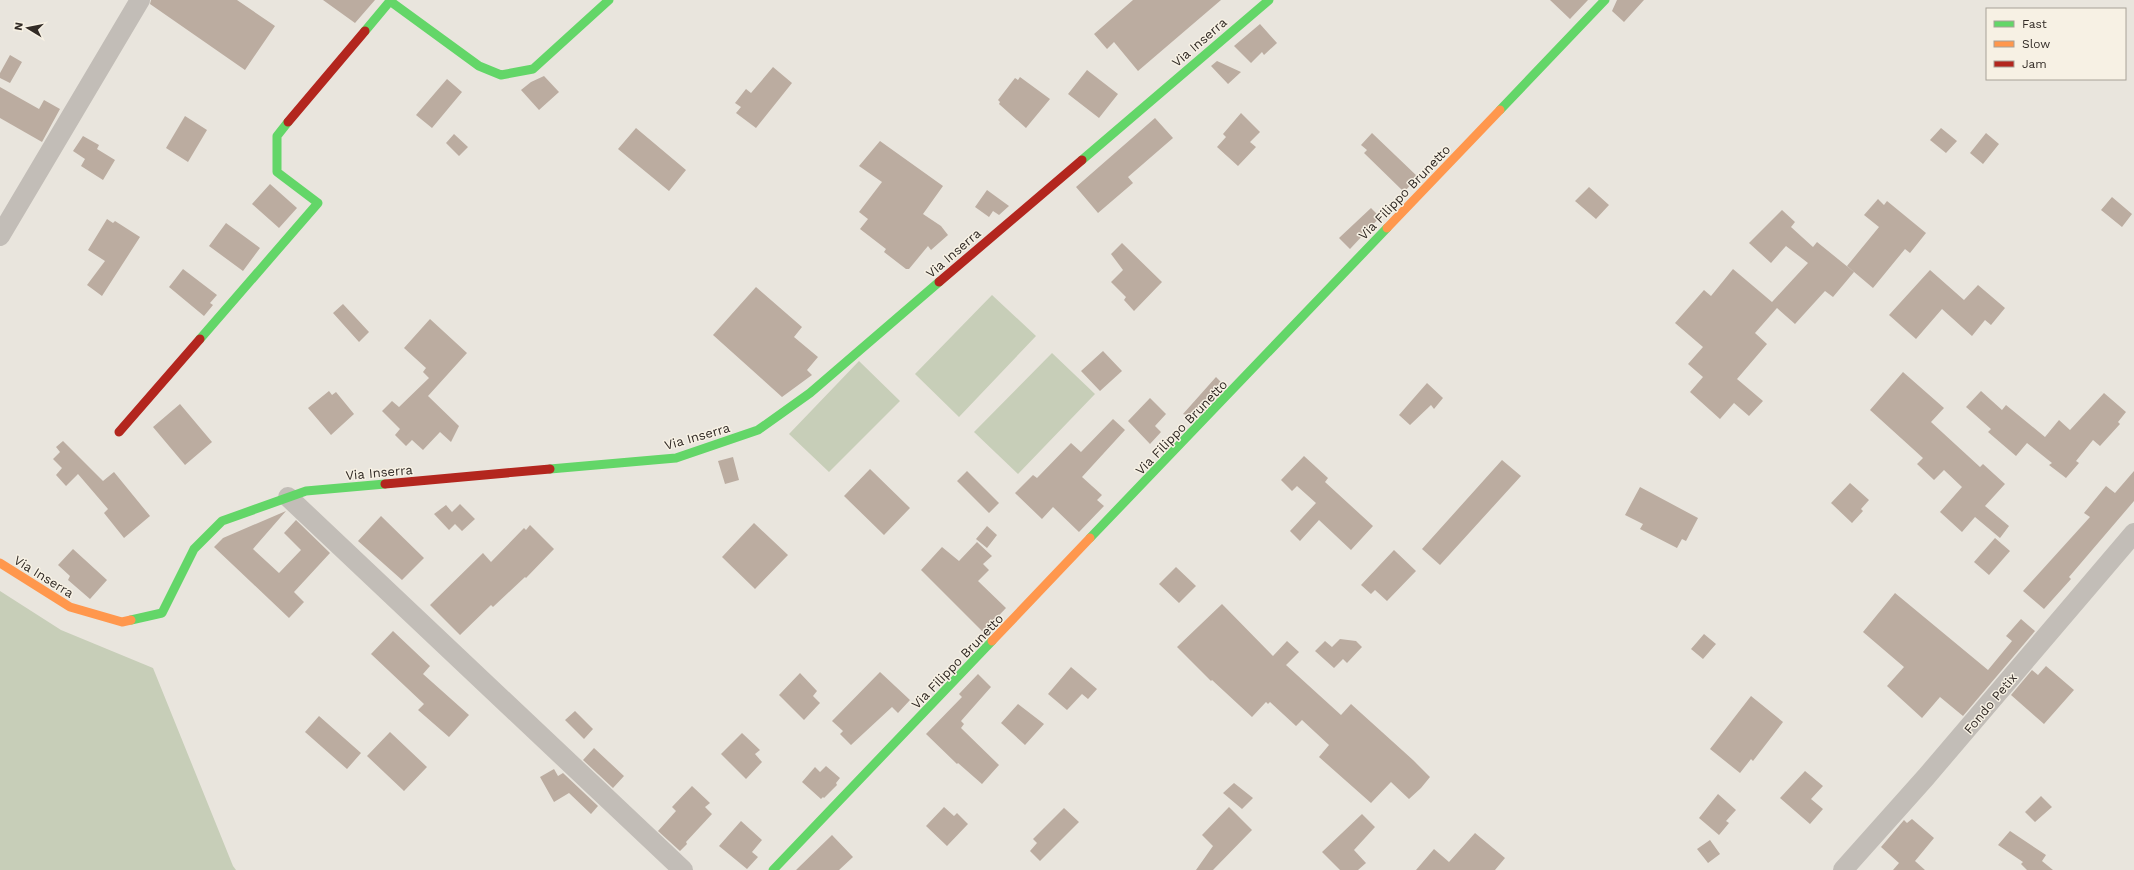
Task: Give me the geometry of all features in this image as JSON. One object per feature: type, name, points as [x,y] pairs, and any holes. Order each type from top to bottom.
[{"type":"street","points":[[0,236],[140,0]]},
{"type":"street","points":[[119,432],[318,203],[277,172],[277,136],[390,1],[479,66],[501,75],[533,69],[608,0]]},
{"type":"street","name":"Via Inserra","points":[[0,564],[70,608],[122,622],[162,613],[194,549],[222,521],[306,491],[676,458],[758,430],[810,393],[1269,0]]},
{"type":"street","name":"Via Filippo Brunetto","points":[[773,870],[1605,0]]},
{"type":"street","points":[[288,498],[683,870]]},
{"type":"street","name":"Fondo Petix","points":[[1843,870],[1926,777],[2134,533]]},
{"type":"green space","points":[[992,295],[1036,336],[959,417],[915,374]]},
{"type":"green space","points":[[1052,353],[1095,394],[1018,474],[974,432]]},
{"type":"green space","points":[[859,361],[900,401],[829,472],[789,434]]},
{"type":"green space","points":[[0,591],[61,630],[153,668],[233,866],[236,870],[0,870]]},
{"type":"building","points":[[151,0],[237,0],[275,26],[245,70],[150,4]]},
{"type":"building","points":[[323,0],[375,0],[355,23]]},
{"type":"building","points":[[1133,0],[1221,0],[1138,71],[1114,42],[1107,49],[1094,34]]},
{"type":"building","points":[[1550,0],[1588,0],[1570,19]]},
{"type":"building","points":[[1617,0],[1644,0],[1624,22],[1612,11]]},
{"type":"building","points":[[1260,24],[1277,43],[1264,55],[1262,52],[1251,63],[1234,46]]},
{"type":"building","points":[[10,55],[22,62],[10,83],[0,78],[0,73]]},
{"type":"building","points":[[1217,61],[1241,72],[1228,84],[1211,66]]},
{"type":"building","points":[[773,67],[792,83],[756,128],[736,113],[741,107],[735,103],[746,89],[751,93]]},
{"type":"building","points":[[1087,70],[1118,94],[1099,118],[1068,94]]},
{"type":"building","points":[[544,76],[559,92],[539,110],[521,90],[531,82]]},
{"type":"building","points":[[1020,77],[1050,99],[1026,128],[999,104],[1000,102],[998,100],[1015,78],[1018,80]]},
{"type":"building","points":[[447,79],[462,92],[432,128],[416,115]]},
{"type":"building","points":[[0,87],[39,109],[44,100],[60,109],[42,142],[0,118]]},
{"type":"building","points":[[1241,113],[1260,132],[1250,142],[1256,147],[1238,166],[1217,147],[1226,137],[1223,134]]},
{"type":"building","points":[[185,116],[207,130],[188,162],[166,148]]},
{"type":"building","points":[[1155,118],[1173,138],[1128,177],[1133,183],[1098,213],[1076,187]]},
{"type":"building","points":[[636,128],[686,170],[669,191],[618,149]]},
{"type":"building","points":[[1941,128],[1957,141],[1946,153],[1930,140]]},
{"type":"building","points":[[1372,133],[1418,177],[1404,192],[1364,153],[1367,150],[1361,145]]},
{"type":"building","points":[[1986,133],[1999,144],[1983,164],[1970,153]]},
{"type":"building","points":[[454,134],[468,147],[459,156],[446,143]]},
{"type":"building","points":[[83,136],[99,145],[97,149],[115,160],[103,180],[81,166],[85,159],[73,151]]},
{"type":"building","points":[[880,141],[943,186],[923,214],[941,226],[948,235],[931,250],[928,246],[909,269],[906,269],[884,252],[886,249],[860,229],[868,219],[859,212],[882,182],[859,166]]},
{"type":"building","points":[[270,184],[297,208],[279,228],[252,204]]},
{"type":"building","points":[[1589,187],[1609,205],[1596,219],[1575,201]]},
{"type":"building","points":[[987,190],[1009,206],[999,215],[993,211],[989,217],[975,207]]},
{"type":"building","points":[[2112,197],[2132,214],[2122,227],[2101,210]]},
{"type":"building","points":[[1878,199],[1884,205],[1887,201],[1926,233],[1910,253],[1905,249],[1873,288],[1847,266],[1879,227],[1864,215]]},
{"type":"building","points":[[1371,208],[1380,217],[1350,249],[1339,238]]},
{"type":"building","points":[[1782,210],[1795,222],[1791,227],[1813,247],[1817,242],[1854,272],[1833,297],[1825,291],[1795,324],[1777,308],[1755,333],[1767,344],[1737,379],[1763,401],[1749,416],[1734,403],[1720,419],[1690,392],[1703,377],[1688,364],[1703,347],[1675,323],[1704,290],[1711,296],[1733,269],[1772,302],[1808,263],[1786,246],[1771,263],[1749,243]]},
{"type":"building","points":[[107,219],[113,223],[115,221],[140,237],[102,296],[87,285],[105,261],[88,250]]},
{"type":"building","points":[[226,223],[260,248],[243,271],[209,246]]},
{"type":"building","points":[[1122,243],[1162,282],[1134,311],[1124,300],[1126,297],[1111,282],[1123,270],[1111,254]]},
{"type":"building","points":[[183,269],[217,295],[210,303],[213,305],[204,316],[169,287]]},
{"type":"building","points":[[1930,270],[1964,300],[1978,285],[2005,308],[1991,325],[1985,320],[1972,336],[1942,309],[1916,339],[1889,315]]},
{"type":"building","points":[[756,287],[802,327],[794,337],[818,357],[807,370],[812,375],[782,397],[713,335]]},
{"type":"building","points":[[343,304],[369,332],[359,342],[333,313]]},
{"type":"building","points":[[430,319],[467,353],[428,396],[459,426],[451,442],[440,432],[423,450],[412,440],[406,446],[395,435],[400,429],[382,411],[392,401],[399,407],[429,378],[423,372],[426,368],[404,348]]},
{"type":"building","points":[[1103,351],[1122,371],[1100,391],[1081,371]]},
{"type":"building","points":[[1903,372],[1944,408],[1931,422],[1980,467],[1983,464],[2005,484],[1985,506],[2009,526],[2000,538],[1975,517],[1962,532],[1940,512],[1962,487],[1944,470],[1934,480],[1917,464],[1923,458],[1870,410]]},
{"type":"building","points":[[1216,377],[1222,383],[1190,416],[1183,414]]},
{"type":"building","points":[[1427,383],[1443,398],[1434,409],[1431,405],[1410,425],[1399,415]]},
{"type":"building","points":[[329,391],[332,395],[336,392],[354,414],[331,435],[308,408]]},
{"type":"building","points":[[1981,391],[2002,410],[2006,405],[2045,437],[2059,420],[2070,430],[2104,393],[2126,412],[2118,422],[2120,424],[2100,446],[2093,440],[2076,461],[2079,463],[2066,478],[2049,465],[2052,463],[2027,443],[2016,456],[1988,432],[1991,429],[1966,407]]},
{"type":"building","points":[[1150,398],[1166,414],[1155,426],[1161,432],[1150,444],[1128,421]]},
{"type":"building","points":[[180,404],[212,442],[185,465],[153,427]]},
{"type":"building","points":[[1113,419],[1125,430],[1082,477],[1102,495],[1097,500],[1104,506],[1079,532],[1053,507],[1042,519],[1015,493],[1033,475],[1037,478],[1071,443],[1081,452]]},
{"type":"building","points":[[63,441],[103,481],[114,472],[150,516],[124,538],[104,513],[108,509],[78,474],[66,486],[56,475],[62,468],[53,459],[60,452],[56,447]]},
{"type":"building","points":[[1304,456],[1328,478],[1325,482],[1373,526],[1351,550],[1319,520],[1300,541],[1290,531],[1316,503],[1297,486],[1292,491],[1281,480]]},
{"type":"building","points":[[733,457],[739,480],[725,484],[718,461]]},
{"type":"building","points":[[1502,460],[1521,476],[1440,565],[1422,549]]},
{"type":"building","points":[[870,469],[910,508],[884,535],[844,496]]},
{"type":"building","points":[[967,471],[999,503],[989,513],[957,481]]},
{"type":"building","points":[[2134,471],[2134,501],[2069,577],[2071,579],[2044,609],[2023,591],[2090,517],[2084,513],[2106,486],[2115,493]]},
{"type":"building","points":[[1850,483],[1869,500],[1861,509],[1863,511],[1852,523],[1831,503]]},
{"type":"building","points":[[1640,487],[1698,518],[1686,541],[1682,539],[1677,548],[1640,529],[1643,524],[1625,515]]},
{"type":"building","points":[[460,504],[475,519],[462,531],[455,524],[449,530],[434,514],[446,505],[452,512]]},
{"type":"building","points":[[286,511],[253,549],[279,573],[301,550],[284,533],[296,520],[330,553],[294,592],[304,602],[289,618],[214,547],[223,538]]},
{"type":"building","points":[[381,516],[424,558],[402,580],[358,541]]},
{"type":"building","points":[[754,523],[788,555],[755,589],[722,557]]},
{"type":"building","points":[[530,525],[554,549],[526,578],[525,577],[493,607],[491,605],[460,635],[430,605],[483,553],[491,562],[524,528],[526,530]]},
{"type":"building","points":[[987,526],[997,535],[987,548],[976,539]]},
{"type":"building","points":[[1995,538],[2010,551],[1989,575],[1974,562]]},
{"type":"building","points":[[977,542],[992,556],[983,564],[989,570],[978,581],[1006,608],[983,632],[921,570],[942,547],[959,561]]},
{"type":"building","points":[[73,549],[107,580],[90,599],[68,580],[70,576],[58,565]]},
{"type":"building","points":[[1394,550],[1416,571],[1387,601],[1375,590],[1371,594],[1361,585]]},
{"type":"building","points":[[1176,567],[1196,586],[1179,603],[1159,584]]},
{"type":"building","points":[[1895,593],[1988,670],[2012,641],[2006,636],[2021,619],[2035,631],[1963,716],[1940,697],[1922,718],[1887,686],[1904,667],[1863,632]]},
{"type":"building","points":[[1222,604],[1273,656],[1287,641],[1299,652],[1286,665],[1341,715],[1351,704],[1413,760],[1430,777],[1421,788],[1409,799],[1391,782],[1371,803],[1319,757],[1329,745],[1302,720],[1296,726],[1270,702],[1268,704],[1266,702],[1252,717],[1212,680],[1211,681],[1177,647]]},
{"type":"building","points":[[393,631],[430,666],[423,674],[469,715],[449,737],[418,710],[424,704],[371,654]]},
{"type":"building","points":[[1704,634],[1716,644],[1703,659],[1691,649]]},
{"type":"building","points":[[1340,639],[1356,641],[1362,647],[1347,663],[1343,659],[1334,668],[1315,651],[1325,641],[1332,647]]},
{"type":"building","points":[[2046,666],[2074,690],[2044,724],[2011,695],[2032,670],[2038,675]]},
{"type":"building","points":[[1071,667],[1097,689],[1088,699],[1082,694],[1067,710],[1048,694]]},
{"type":"building","points":[[880,672],[910,700],[898,713],[892,707],[851,745],[840,734],[843,731],[832,721]]},
{"type":"building","points":[[800,673],[817,691],[813,696],[820,703],[804,720],[779,695]]},
{"type":"building","points":[[978,674],[991,687],[961,721],[964,724],[961,728],[999,765],[982,784],[958,763],[957,764],[926,734],[962,697],[959,694]]},
{"type":"building","points":[[1751,696],[1783,722],[1753,761],[1751,759],[1740,773],[1710,749]]},
{"type":"building","points":[[1018,704],[1044,724],[1025,745],[1001,723]]},
{"type":"building","points":[[575,711],[593,729],[584,739],[565,720]]},
{"type":"building","points":[[319,716],[361,753],[347,769],[305,732]]},
{"type":"building","points":[[390,732],[427,767],[404,791],[367,756]]},
{"type":"building","points":[[742,733],[760,750],[755,754],[762,762],[746,779],[721,754]]},
{"type":"building","points":[[594,748],[624,776],[613,788],[583,760]]},
{"type":"building","points":[[826,766],[840,778],[836,783],[837,785],[824,798],[823,797],[821,799],[802,782],[815,767],[820,772]]},
{"type":"building","points":[[554,769],[558,776],[563,773],[598,806],[591,814],[569,793],[554,802],[540,777]]},
{"type":"building","points":[[1805,771],[1823,786],[1811,799],[1823,809],[1810,824],[1780,798]]},
{"type":"building","points":[[1234,783],[1253,798],[1242,809],[1223,793]]},
{"type":"building","points":[[692,786],[710,803],[705,807],[712,814],[686,842],[687,844],[680,851],[658,831],[676,811],[672,807]]},
{"type":"building","points":[[1718,794],[1736,810],[1726,821],[1729,823],[1719,835],[1699,818]]},
{"type":"building","points":[[2041,796],[2052,807],[2035,822],[2025,812]]},
{"type":"building","points":[[944,807],[954,816],[957,813],[968,824],[947,846],[926,826]]},
{"type":"building","points":[[1229,807],[1252,830],[1213,870],[1196,870],[1213,846],[1202,835]]},
{"type":"building","points":[[1064,808],[1079,822],[1040,861],[1030,851],[1037,843],[1033,839]]},
{"type":"building","points":[[1362,814],[1375,827],[1354,850],[1366,863],[1358,870],[1340,870],[1322,852]]},
{"type":"building","points":[[1912,819],[1934,838],[1915,861],[1925,870],[1893,870],[1899,863],[1881,847],[1904,820],[1907,823]]},
{"type":"building","points":[[741,821],[762,840],[752,852],[758,857],[747,869],[719,846]]},
{"type":"building","points":[[2010,831],[2046,855],[2042,861],[2053,870],[2027,870],[2021,864],[2023,862],[1998,845]]},
{"type":"building","points":[[1475,833],[1505,858],[1495,870],[1416,870],[1434,849],[1449,862]]},
{"type":"building","points":[[832,835],[853,857],[839,870],[796,870]]},
{"type":"building","points":[[1710,840],[1720,854],[1708,863],[1697,849]]},
{"type":"traffic: fast","points":[[365,31],[390,1],[479,66],[501,75],[533,69],[609,0]]},
{"type":"traffic: fast","points":[[1082,160],[1269,0]]},
{"type":"traffic: fast","points":[[1500,110],[1605,0]]},
{"type":"traffic: fast","points":[[200,339],[318,203],[277,172],[277,136],[288,122]]},
{"type":"traffic: fast","points":[[1090,538],[1387,228]]},
{"type":"traffic: fast","points":[[550,469],[676,458],[758,430],[810,393],[939,282]]},
{"type":"traffic: fast","points":[[131,620],[162,613],[194,549],[222,521],[306,491],[385,484]]},
{"type":"traffic: fast","points":[[773,870],[992,641]]},
{"type":"traffic: slow","points":[[1387,228],[1500,110]]},
{"type":"traffic: slow","points":[[992,641],[1090,538]]},
{"type":"traffic: slow","points":[[0,563],[70,607],[122,622],[131,620]]},
{"type":"traffic: jam","points":[[288,122],[365,31]]},
{"type":"traffic: jam","points":[[939,282],[1082,160]]},
{"type":"traffic: jam","points":[[119,432],[200,339]]},
{"type":"traffic: jam","points":[[385,484],[550,469]]}]
